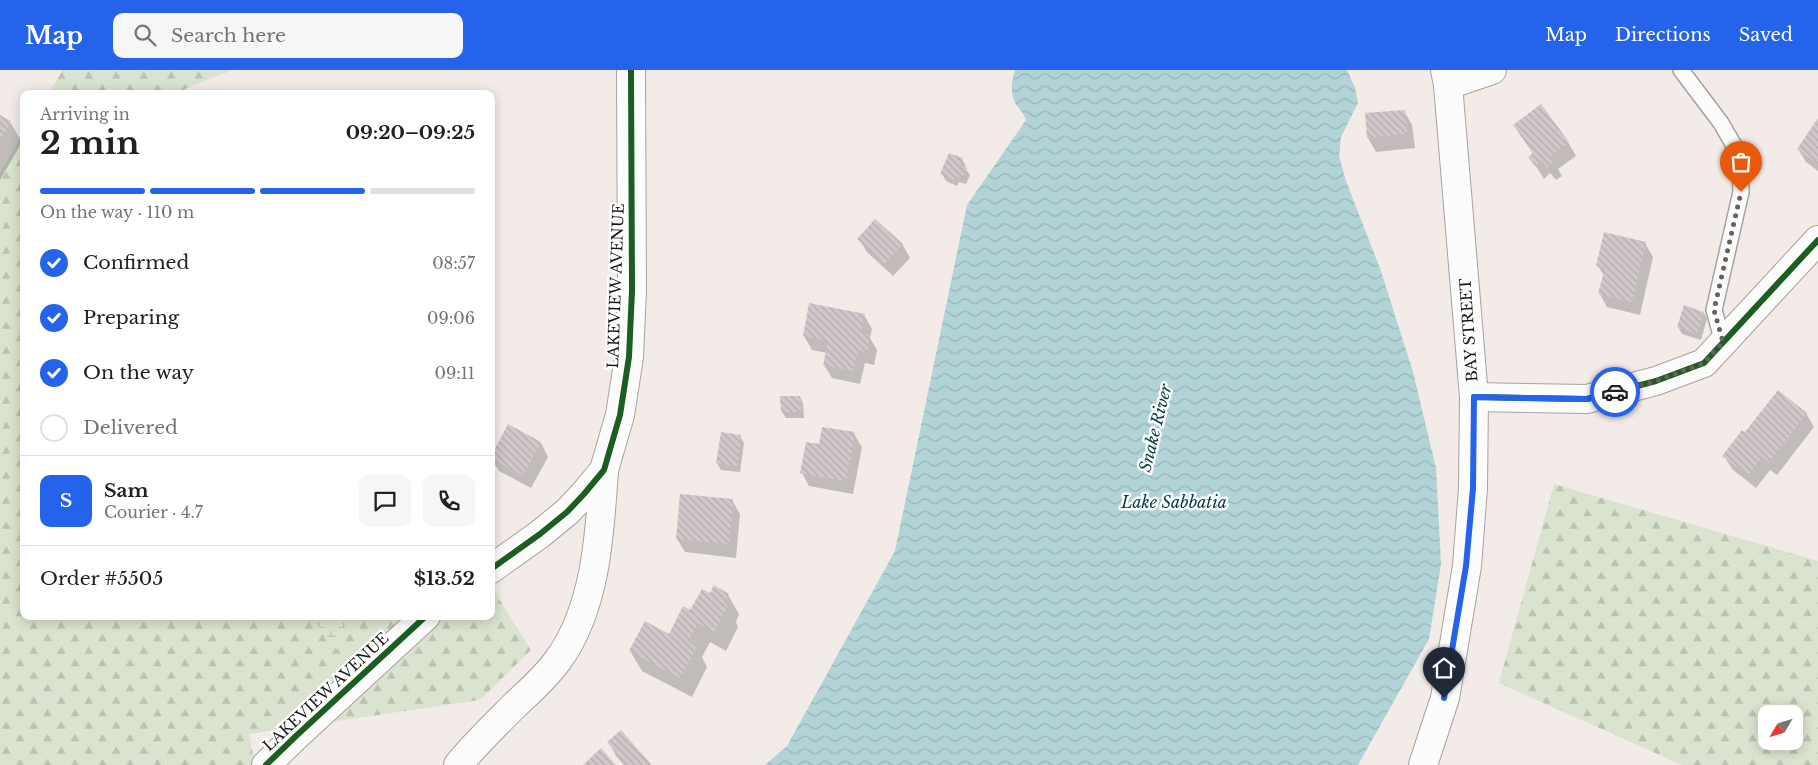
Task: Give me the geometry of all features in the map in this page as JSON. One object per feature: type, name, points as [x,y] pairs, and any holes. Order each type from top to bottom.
[{"type":"street","name":"LAKEVIEW AVENUE","points":[[458,765],[479,741],[544,677],[558,660],[571,640],[589,587],[600,527],[604,470],[620,415],[629,357],[632,291],[631,70]]},
{"type":"street","points":[[1446,78],[1492,70]]},
{"type":"street","name":"BAY STREET","points":[[1423,765],[1444,698],[1466,566],[1473,488],[1474,397],[1446,78]]},
{"type":"street","points":[[1474,397],[1587,399],[1656,381],[1704,363],[1818,240]]},
{"type":"street","name":"LAKEVIEW AVENUE","points":[[495,566],[567,512],[604,470]]},
{"type":"street","name":"LAKEVIEW AVENUE","points":[[266,765],[422,620]]},
{"type":"lane","points":[[1681,70],[1722,123],[1740,156],[1741,192],[1714,310],[1723,342]]},
{"type":"green space","points":[[63,70],[232,70],[184,90],[50,90]]},
{"type":"green space","points":[[20,140],[20,620],[495,620],[495,592],[531,650],[480,700],[249,734],[255,765],[0,765],[0,172]]},
{"type":"green space","points":[[1554,484],[1818,561],[1818,765],[1682,765],[1499,683]]},
{"type":"green space","points":[[313,620],[347,620],[337,650]]},
{"type":"water","name":"Lake Sabbatia","points":[[1015,70],[1347,70],[1355,88],[1358,103],[1341,137],[1339,156],[1346,181],[1381,271],[1413,372],[1436,468],[1441,564],[1429,639],[1358,765],[765,765],[787,746],[895,551],[967,205],[1026,120],[1017,106],[1012,93]]},
{"type":"building","points":[[1541,104],[1569,142],[1551,156],[1555,161],[1547,168],[1542,161],[1535,166],[1528,157],[1533,153],[1513,125]]},
{"type":"building","points":[[1405,110],[1407,134],[1367,138],[1365,113]]},
{"type":"building","points":[[0,115],[11,121],[0,141]]},
{"type":"building","points":[[1818,118],[1818,164],[1797,149]]},
{"type":"building","points":[[949,153],[963,158],[960,165],[967,168],[962,178],[955,176],[954,180],[940,174]]},
{"type":"building","points":[[875,219],[903,244],[885,264],[857,239]]},
{"type":"building","points":[[1604,232],[1646,242],[1632,302],[1598,294],[1605,268],[1596,266]]},
{"type":"building","points":[[809,303],[865,314],[861,333],[870,335],[867,352],[858,350],[853,371],[823,365],[828,341],[803,336]]},
{"type":"building","points":[[1684,305],[1704,312],[1697,334],[1677,327]]},
{"type":"building","points":[[1778,390],[1807,413],[1769,462],[1762,457],[1748,475],[1722,456],[1742,430],[1745,432]]},
{"type":"building","points":[[780,396],[800,396],[801,412],[781,412]]},
{"type":"building","points":[[508,424],[541,442],[523,476],[495,460],[495,448]]},
{"type":"building","points":[[822,427],[855,432],[846,481],[800,473],[806,442],[819,444]]},
{"type":"building","points":[[721,432],[741,435],[737,466],[716,463]]},
{"type":"building","points":[[680,494],[733,499],[729,544],[676,539]]},
{"type":"building","points":[[714,585],[729,594],[724,603],[728,606],[714,632],[698,623],[688,642],[697,647],[680,678],[629,651],[645,621],[669,634],[683,606],[690,610],[702,589],[710,593]]},
{"type":"building","points":[[621,730],[650,765],[627,765],[607,742]]},
{"type":"building","points":[[601,748],[616,765],[583,765]]},
{"type":"cycle path","points":[[495,566],[567,512],[604,470],[620,415],[629,357],[632,291],[631,70]]},
{"type":"cycle path","points":[[1474,397],[1587,399],[1656,381],[1704,363],[1818,240]]},
{"type":"cycle path","points":[[266,765],[422,620]]},
{"type":"way so far","points":[[1615,392],[1656,381],[1704,363],[1723,342],[1714,310],[1741,192]]},
{"type":"route","points":[[1444,698],[1466,566],[1473,488],[1474,397],[1587,399],[1615,392]]},
{"type":"water label","name":"Snake River","points":[[1155,428]]}]
